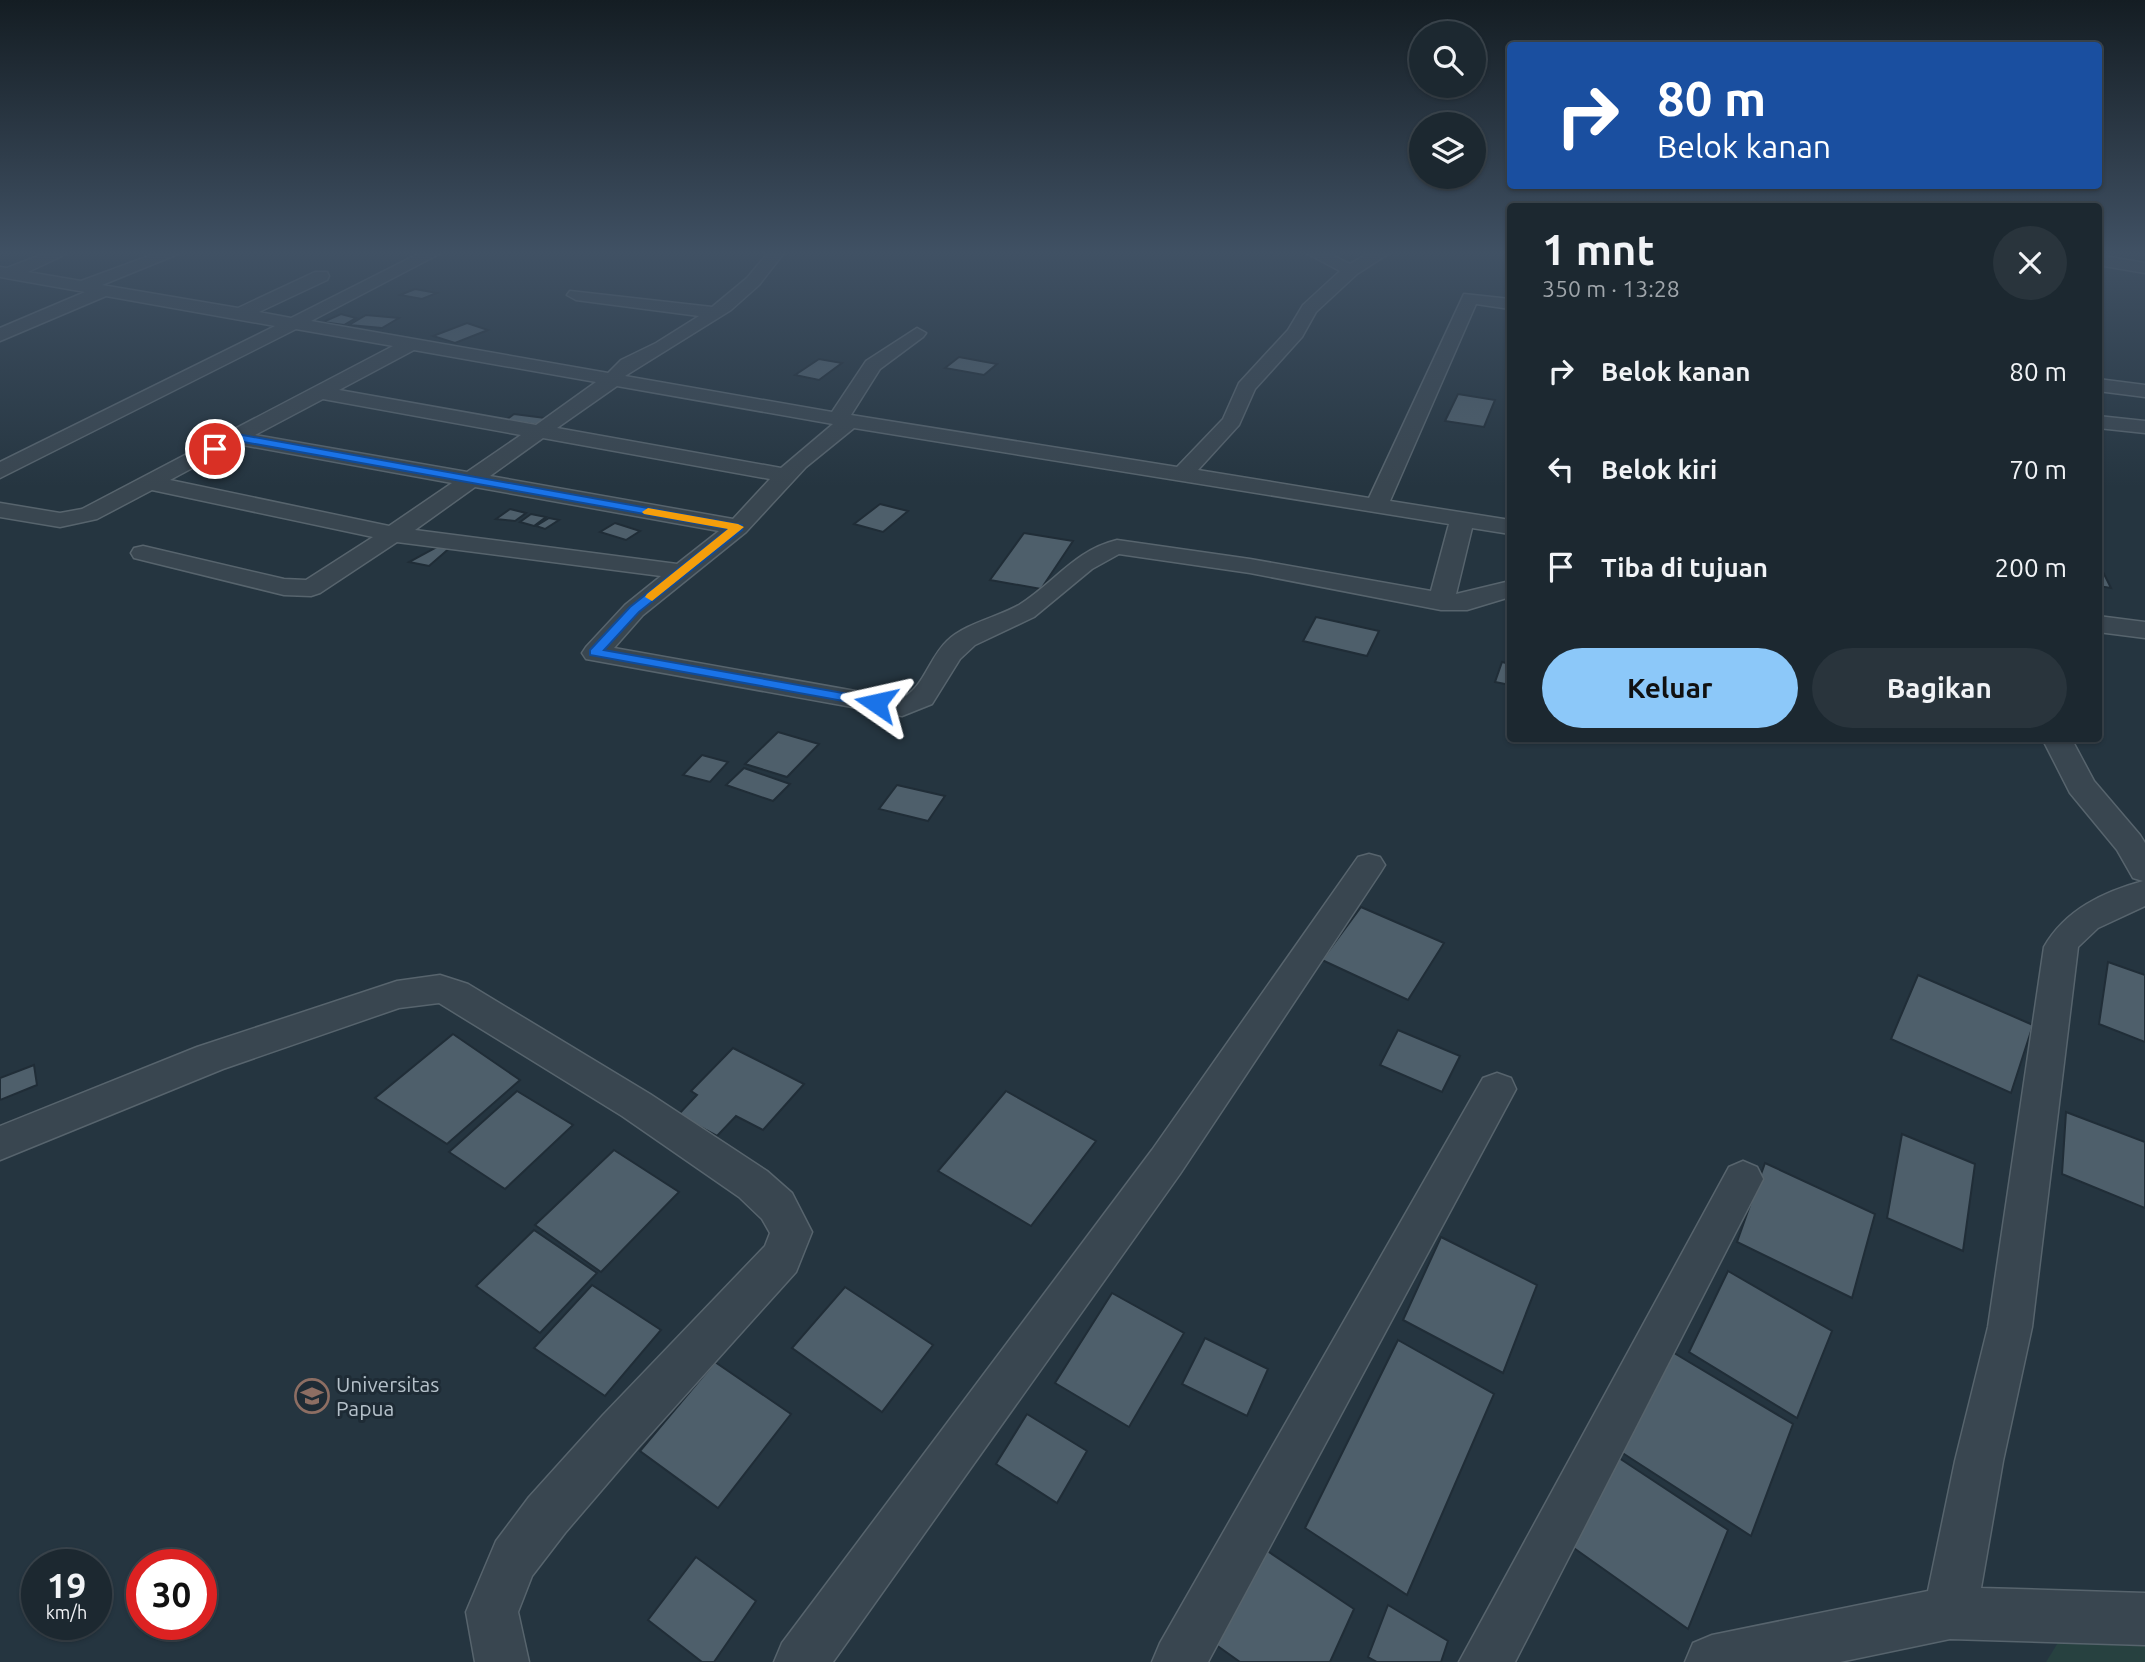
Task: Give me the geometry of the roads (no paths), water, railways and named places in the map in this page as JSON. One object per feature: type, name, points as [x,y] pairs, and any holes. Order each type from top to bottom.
[{"type":"street","points":[[0,471],[277,332]]},
{"type":"street","points":[[347,332],[844,420],[1507,526]]},
{"type":"street","points":[[143,553],[299,589],[321,582],[394,534],[614,379],[622,368],[684,332]]},
{"type":"street","points":[[1182,474],[1232,421],[1246,387],[1297,332]]},
{"type":"street","points":[[1377,505],[1456,332]]},
{"type":"street","points":[[917,333],[873,365],[844,420],[785,475],[738,527],[685,572],[634,610],[595,653],[902,708],[922,700],[954,649],[965,640],[1033,607],[1085,562],[1102,551],[1117,547],[1251,566],[1441,602],[1467,602],[1507,590]]},
{"type":"street","points":[[0,510],[60,520],[75,519],[151,483],[414,344]]},
{"type":"street","points":[[2102,386],[2145,391]]},
{"type":"street","points":[[322,393],[785,475]]},
{"type":"street","points":[[2102,423],[2145,428]]},
{"type":"street","points":[[237,438],[738,527]]},
{"type":"street","points":[[151,483],[394,534],[685,572]]},
{"type":"street","points":[[1441,602],[1462,519]]},
{"type":"street","points":[[2102,625],[2145,631]]},
{"type":"street","points":[[2058,742],[2081,786],[2129,843],[2145,870]]},
{"type":"street","points":[[801,1662],[1166,1162],[1369,864]]},
{"type":"street","points":[[1950,1613],[1979,1461],[2010,1327],[2061,947],[2068,932],[2078,923],[2145,892]]},
{"type":"street","points":[[0,1143],[210,1058],[397,995],[440,989],[455,994],[636,1105],[753,1184],[777,1206],[790,1233],[781,1258],[620,1432],[547,1515],[514,1559],[492,1612],[502,1662]]},
{"type":"street","points":[[1180,1662],[1497,1089]]},
{"type":"street","points":[[1486,1662],[1743,1179]]},
{"type":"street","points":[[1712,1662],[1950,1613],[2145,1619]]},
{"type":"place","name":"Universitas Papua","points":[[312,1396]]}]
